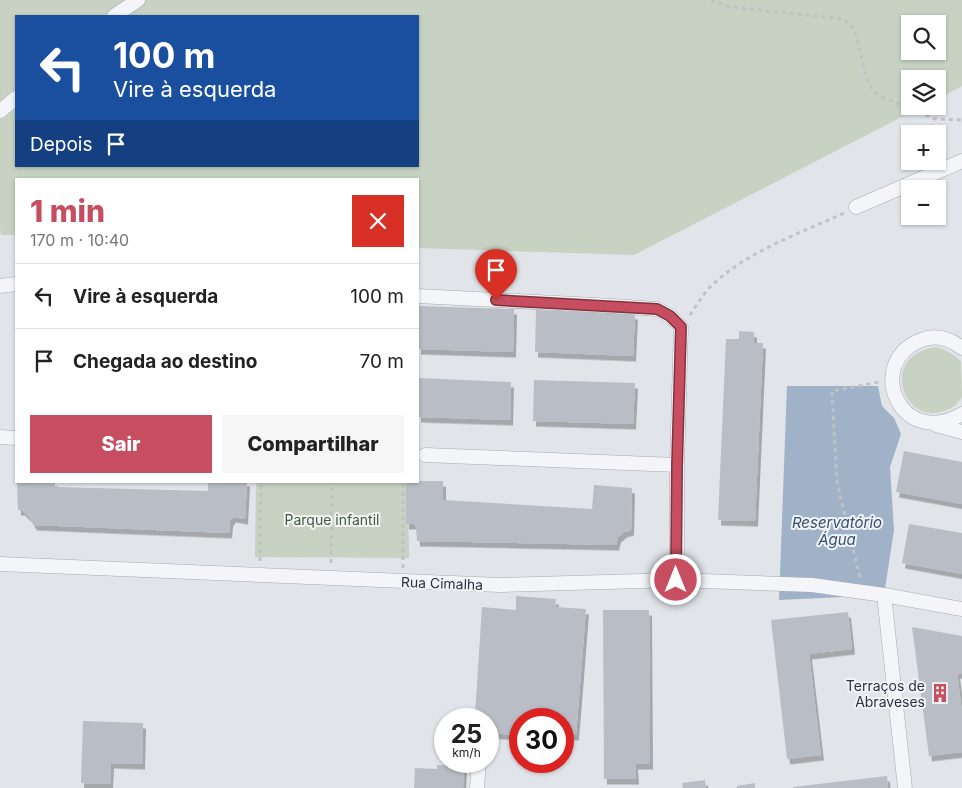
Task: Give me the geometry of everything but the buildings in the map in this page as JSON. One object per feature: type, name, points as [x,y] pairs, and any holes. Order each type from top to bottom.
[{"type":"street","points":[[116,15],[138,0]]},
{"type":"street","points":[[0,111],[15,99]]},
{"type":"street","points":[[856,207],[962,161]]},
{"type":"street","points":[[0,286],[15,284]]},
{"type":"street","points":[[419,296],[657,309],[670,316],[681,327],[676,580]]},
{"type":"street","points":[[962,348],[953,342],[939,338],[925,338],[912,344],[901,354],[894,366],[892,380],[894,393],[900,406],[910,416],[923,422],[962,432]]},
{"type":"street","points":[[923,422],[936,424],[950,421],[962,414]]},
{"type":"street","points":[[0,437],[15,438]]},
{"type":"street","points":[[425,455],[677,466]]},
{"type":"street","name":"Rua Cimalha","points":[[0,564],[500,585],[676,580],[812,585],[884,595],[962,609]]},
{"type":"street","points":[[884,595],[905,788]]},
{"type":"street","points":[[478,788],[479,773]]},
{"type":"path","points":[[711,0],[730,7],[844,19],[856,34],[866,78],[873,91],[884,98],[935,119],[962,120]]},
{"type":"path","points":[[681,327],[710,288],[735,267],[767,248],[856,207]]},
{"type":"path","points":[[864,592],[837,483],[832,391],[892,380]]},
{"type":"path","points":[[260,575],[261,483]]},
{"type":"path","points":[[330,578],[332,483]]},
{"type":"path","points":[[403,483],[403,581]]},
{"type":"green space","points":[[0,0],[962,0],[962,86],[946,95],[946,70],[901,70],[901,115],[906,115],[634,255],[419,248],[419,178],[15,178],[15,235],[1,235],[0,229]]},
{"type":"green space","points":[[936,347],[944,349],[961,362],[962,397],[949,409],[930,413],[917,408],[908,399],[903,388],[902,375],[907,362],[918,353]]},
{"type":"green space","name":"Parque infantil","points":[[256,483],[408,483],[409,558],[255,557]]},
{"type":"water","name":"Reservatório Água","points":[[787,386],[878,386],[882,406],[894,418],[901,434],[890,467],[894,530],[884,595],[779,600]]},
{"type":"place","name":"Terraços de Abraveses","points":[[940,693]]},
{"type":"route","points":[[496,300],[657,309],[670,316],[681,327],[676,580]]}]
